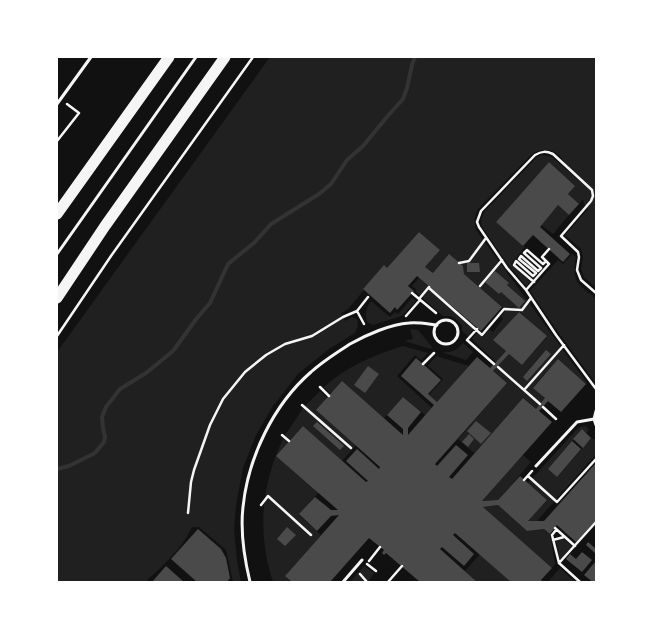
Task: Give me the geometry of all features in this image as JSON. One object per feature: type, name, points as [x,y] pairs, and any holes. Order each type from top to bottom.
[{"type":"highway","points":[[57,214],[169,57]]},
{"type":"highway","points":[[57,298],[105,226],[225,57]]},
{"type":"lane","points":[[57,103],[91,57]]},
{"type":"lane","points":[[57,254],[196,57]]},
{"type":"lane","points":[[250,582],[245,561],[241,530],[243,507],[253,462],[262,438],[278,411],[297,386],[310,373],[332,355],[355,341],[369,334],[398,325],[409,323],[437,325],[445,321],[452,322],[457,331],[457,335],[453,341],[446,344],[436,339],[434,332],[437,325]]},
{"type":"lane","points":[[596,411],[594,419],[596,425]]},
{"type":"lane","points":[[536,466],[577,422],[594,419]]},
{"type":"lane","points":[[343,582],[362,560]]},
{"type":"path","points":[[57,336],[116,249],[253,57]]},
{"type":"path","points":[[57,141],[79,113],[67,104]]},
{"type":"path","points":[[596,293],[581,280],[577,270],[579,257],[578,252],[561,236],[591,201],[593,196],[592,190],[553,154],[541,152],[535,155],[481,211],[478,222],[479,227],[502,260],[526,290],[596,389]]},
{"type":"path","points":[[459,263],[469,262],[486,238]]},
{"type":"path","points":[[526,290],[549,264],[542,257],[549,249]]},
{"type":"path","points":[[534,282],[514,265],[516,262],[533,276],[536,273],[519,259],[522,256],[538,271],[541,268],[524,253],[527,250],[543,264],[546,261]]},
{"type":"path","points":[[480,286],[502,260]]},
{"type":"path","points":[[403,319],[420,300],[429,287],[482,335],[504,309],[522,310],[531,298]]},
{"type":"path","points":[[412,293],[436,314]]},
{"type":"path","points":[[188,513],[191,482],[194,470],[210,425],[227,393],[245,372],[266,355],[285,344],[312,336],[343,317],[357,311],[368,297]]},
{"type":"path","points":[[357,311],[364,324]]},
{"type":"path","points":[[477,329],[467,340],[494,364]]},
{"type":"path","points":[[524,390],[564,345]]},
{"type":"path","points":[[423,364],[434,353]]},
{"type":"path","points":[[498,367],[540,404]]},
{"type":"path","points":[[320,387],[329,396]]},
{"type":"path","points":[[302,405],[351,448]]},
{"type":"path","points":[[543,407],[556,419]]},
{"type":"path","points":[[282,435],[289,441]]},
{"type":"path","points":[[528,476],[557,502],[596,459]]},
{"type":"path","points":[[261,505],[268,496],[311,535]]},
{"type":"path","points":[[559,563],[596,522]]},
{"type":"path","points":[[575,546],[556,529],[552,535],[559,563],[580,582]]},
{"type":"path","points":[[553,540],[564,536]]},
{"type":"path","points":[[388,582],[402,566]]},
{"type":"path","points":[[360,574],[367,582]]},
{"type":"shaded area","points":[[270,57],[596,57],[596,288],[584,277],[581,269],[583,257],[581,249],[565,235],[588,209],[584,204],[583,199],[579,204],[568,194],[575,186],[549,162],[496,222],[525,247],[511,264],[530,282],[526,286],[509,266],[482,227],[481,221],[484,212],[537,157],[542,155],[552,157],[583,184],[580,179],[567,168],[557,153],[550,150],[542,150],[533,153],[478,209],[475,220],[476,230],[587,383],[586,384],[558,359],[533,387],[545,398],[536,409],[523,398],[474,453],[458,439],[507,383],[493,371],[509,354],[522,365],[547,337],[519,311],[494,340],[506,351],[496,362],[472,339],[477,333],[483,337],[489,329],[493,332],[503,319],[501,317],[506,310],[464,274],[463,266],[448,256],[433,273],[425,267],[440,250],[419,232],[387,268],[384,266],[363,289],[364,290],[348,309],[341,313],[345,321],[352,317],[357,319],[358,326],[355,333],[329,349],[298,374],[273,406],[256,435],[243,468],[236,505],[234,529],[237,561],[241,582],[233,582],[226,550],[199,527],[192,527],[183,543],[145,582],[57,582],[57,352]]},
{"type":"shaded area","points":[[558,205],[569,215],[553,234],[541,225]]},
{"type":"shaded area","points":[[572,254],[576,257],[574,272],[577,282],[596,299],[596,384],[530,291],[558,260],[563,264]]},
{"type":"shaded area","points":[[419,278],[475,327],[468,336],[462,331],[462,326],[455,318],[443,316],[415,291],[416,289],[412,286]]},
{"type":"shaded area","points":[[412,298],[416,301],[402,316],[373,325],[367,322],[366,311],[371,301],[390,317],[395,312],[398,314]]},
{"type":"shaded area","points":[[410,329],[418,330],[432,347],[431,349],[404,341],[413,339]]},
{"type":"shaded area","points":[[463,343],[473,352],[466,360],[441,352],[453,351]]},
{"type":"shaded area","points":[[403,346],[428,353],[421,360],[415,355],[397,376],[432,408],[425,415],[403,397],[384,418],[342,382],[331,394],[324,387],[351,367],[382,353]]},
{"type":"shaded area","points":[[436,356],[469,366],[437,402],[429,395],[443,379],[428,366]]},
{"type":"shaded area","points":[[320,391],[327,398],[317,411],[356,445],[342,461],[303,426],[290,440],[285,435],[304,407]]},
{"type":"shaded area","points":[[586,426],[589,430],[586,433],[582,430],[548,469],[557,477],[591,438],[596,440],[596,454],[537,521],[528,521],[547,500],[528,483],[579,427]]},
{"type":"shaded area","points":[[283,439],[288,443],[318,493],[299,515],[321,535],[285,576],[292,582],[273,582],[265,545],[263,527],[264,509],[270,474]]},
{"type":"shaded area","points":[[523,455],[531,462],[498,500],[482,501]]},
{"type":"shaded area","points":[[498,505],[527,531],[544,529],[550,534],[555,564],[552,568],[483,507]]},
{"type":"shaded area","points":[[564,539],[572,546],[560,560],[556,541]]},
{"type":"shaded area","points":[[480,554],[511,582],[477,582],[465,571]]},
{"type":"shaded area","points":[[364,566],[374,573],[368,582],[350,582]]},
{"type":"shaded area","points":[[560,568],[575,582],[548,582]]},
{"type":"building","points":[[549,162],[575,186],[568,194],[579,204],[569,215],[558,205],[540,227],[570,254],[563,262],[533,235],[523,246],[496,222]]},
{"type":"building","points":[[419,232],[440,250],[425,267],[433,273],[449,254],[463,266],[464,274],[502,307],[481,331],[417,276],[408,286],[414,291],[397,310],[395,307],[390,313],[363,289],[384,265],[387,268]]},
{"type":"building","points":[[467,263],[479,263],[480,272],[467,272]]},
{"type":"building","points":[[495,271],[509,283],[507,285],[525,301],[519,308],[501,292],[499,294],[485,282]]},
{"type":"building","points":[[519,312],[547,336],[522,365],[509,354],[493,371],[507,383],[435,464],[437,466],[456,445],[468,455],[449,477],[452,479],[523,398],[536,409],[545,398],[533,388],[558,359],[586,384],[561,412],[548,401],[539,411],[552,422],[482,501],[498,500],[520,476],[547,500],[528,521],[544,521],[596,463],[596,520],[576,542],[557,525],[550,534],[544,529],[527,531],[498,505],[483,507],[552,568],[541,580],[543,582],[511,582],[455,533],[453,535],[474,554],[464,566],[442,547],[440,549],[477,582],[420,582],[386,553],[384,555],[382,553],[384,550],[369,538],[330,582],[292,582],[285,576],[339,515],[331,516],[317,531],[299,514],[315,497],[331,510],[338,510],[276,456],[303,426],[366,482],[368,481],[346,461],[357,449],[379,469],[380,467],[316,410],[342,381],[403,435],[403,429],[387,415],[403,397],[421,412],[408,428],[408,435],[434,405],[401,376],[416,358],[441,380],[428,394],[437,402],[477,357],[490,368],[496,362],[506,351],[493,340]]},
{"type":"building","points":[[546,350],[551,354],[527,381],[523,377]]},
{"type":"building","points":[[368,366],[379,374],[365,393],[354,385]]},
{"type":"building","points":[[476,421],[491,433],[481,444],[467,431]]},
{"type":"building","points":[[317,422],[344,446],[340,450],[313,426]]},
{"type":"building","points":[[582,429],[591,438],[583,448],[573,439]]},
{"type":"building","points":[[469,434],[474,439],[468,447],[462,442]]},
{"type":"building","points":[[572,441],[581,449],[557,477],[548,469]]},
{"type":"building","points":[[287,527],[296,535],[285,546],[277,539]]},
{"type":"building","points":[[198,529],[221,549],[226,558],[230,578],[227,582],[197,582],[171,559]]},
{"type":"building","points":[[588,542],[596,549],[596,554],[586,545]]},
{"type":"building","points":[[582,552],[592,560],[582,572],[566,559],[570,554],[576,559]]},
{"type":"building","points":[[596,561],[596,582],[593,582],[584,575]]},
{"type":"building","points":[[166,566],[184,582],[152,582]]},
{"type":"waterway","points":[[57,469],[69,466],[95,453],[104,442],[105,437],[102,417],[106,407],[120,389],[146,373],[173,351],[210,303],[228,264],[255,242],[271,224],[319,194],[331,184],[347,160],[363,146],[403,99],[415,57]]}]
